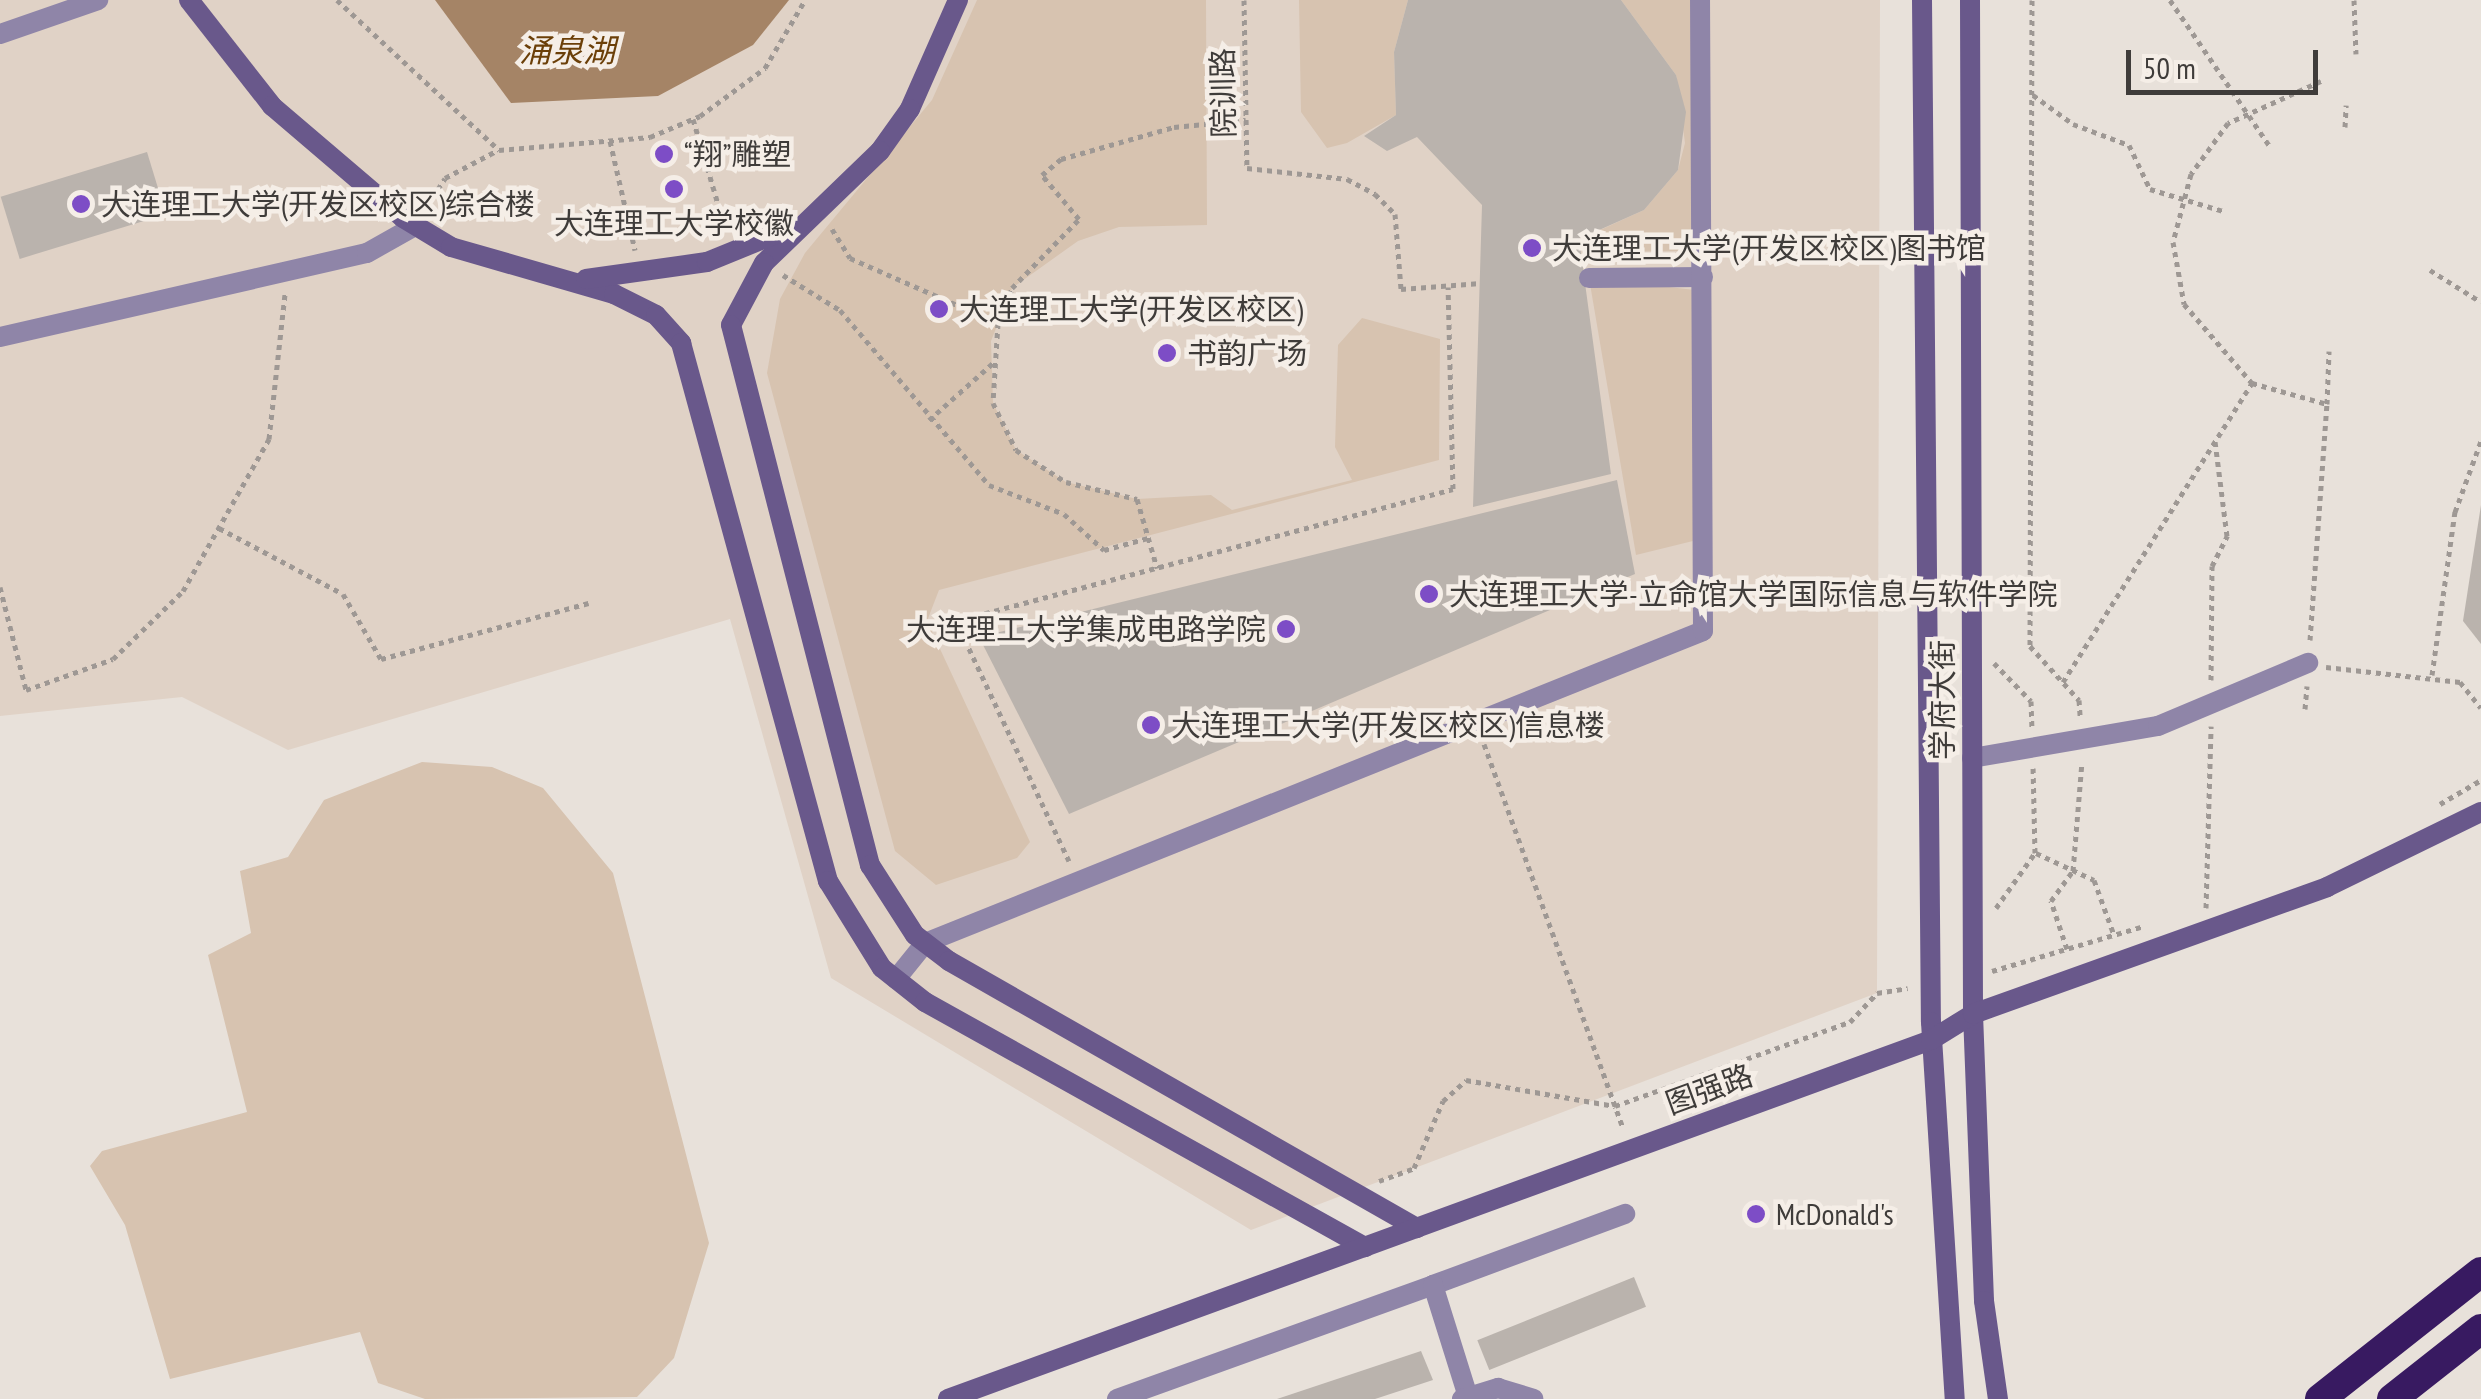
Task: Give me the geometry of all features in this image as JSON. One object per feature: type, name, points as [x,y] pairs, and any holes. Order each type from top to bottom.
[{"type":"highway","points":[[2320,1399],[2481,1272]]},
{"type":"highway","points":[[2392,1399],[2481,1329]]},
{"type":"street","points":[[0,34],[98,0]]},
{"type":"street","points":[[189,0],[272,106],[415,226],[451,247],[614,294],[656,314],[682,343],[828,881],[850,928],[896,979],[1365,1246]]},
{"type":"street","points":[[958,0],[910,109],[820,210],[764,262],[731,326],[733,359],[870,865],[925,943],[1417,1228]]},
{"type":"street","points":[[896,979],[925,943],[1477,727],[1704,631],[1700,0]]},
{"type":"street","name":"学府大街","points":[[1922,0],[1930,984],[1955,1399]]},
{"type":"street","name":"学府大街","points":[[1970,0],[1972,758],[1983,973],[1973,1014],[1984,1301],[1998,1399]]},
{"type":"street","points":[[545,274],[642,278],[732,253],[820,210]]},
{"type":"street","points":[[0,337],[367,253],[415,226]]},
{"type":"street","points":[[1589,278],[1702,277]]},
{"type":"street","points":[[1972,758],[2033,750],[2211,707],[2308,663]]},
{"type":"street","name":"图强路","points":[[948,1399],[974,1394],[1365,1246],[1932,1040],[1973,1014],[2327,886],[2481,812]]},
{"type":"street","points":[[1117,1399],[1625,1214]]},
{"type":"street","points":[[1433,1284],[1465,1398],[1498,1388],[1533,1399]]},
{"type":"path","points":[[337,0],[499,150]]},
{"type":"path","points":[[415,226],[445,178],[499,150],[610,141],[693,119],[765,68],[805,0]]},
{"type":"path","name":"院训路","points":[[1244,0],[1247,168],[1347,179],[1375,194],[1395,214],[1402,289],[1481,283]]},
{"type":"path","points":[[2032,0],[2030,646],[2080,700],[2073,871],[2051,902],[2067,948]]},
{"type":"path","points":[[2170,0],[2269,145]]},
{"type":"path","points":[[2354,0],[2356,54]]},
{"type":"path","points":[[2320,81],[2247,113],[2191,174],[2173,242],[2184,304],[2252,383],[2327,404]]},
{"type":"path","points":[[2033,95],[2072,124],[2129,144],[2150,188],[2223,211]]},
{"type":"path","points":[[2345,126],[2346,106]]},
{"type":"path","points":[[693,119],[732,253]]},
{"type":"path","points":[[1156,568],[1137,499],[1066,482],[1016,450],[992,403],[998,323],[1012,288],[1079,220],[1042,175],[1061,160],[1174,127],[1246,120]]},
{"type":"path","points":[[610,141],[642,278]]},
{"type":"path","points":[[820,210],[850,258],[998,323]]},
{"type":"path","points":[[764,262],[840,310],[929,420],[989,486],[1064,514],[1104,550],[1148,538]]},
{"type":"path","points":[[2430,270],[2481,302]]},
{"type":"path","points":[[0,587],[26,690],[113,659],[183,592],[269,439],[287,272]]},
{"type":"path","points":[[1079,883],[956,622],[1453,489],[1448,286]]},
{"type":"path","points":[[2305,709],[2329,351]]},
{"type":"path","points":[[929,420],[995,362]]},
{"type":"path","points":[[2063,682],[2252,383]]},
{"type":"path","points":[[2187,913],[2209,907],[2212,566],[2227,536],[2215,441]]},
{"type":"path","points":[[2432,675],[2455,512],[2481,441]]},
{"type":"path","points":[[219,528],[343,594],[381,658],[589,603]]},
{"type":"path","points":[[1990,641],[1990,660],[2030,701],[2036,853],[1994,911],[1994,931]]},
{"type":"path","points":[[2308,663],[2432,675],[2460,682],[2481,708]]},
{"type":"path","points":[[1477,727],[1631,1150]]},
{"type":"path","points":[[2432,808],[2481,780]]},
{"type":"path","points":[[2036,853],[2094,880],[2114,935]]},
{"type":"path","points":[[1983,973],[2151,924]]},
{"type":"path","points":[[1983,973],[1993,951]]},
{"type":"path","points":[[1353,1191],[1414,1168],[1443,1101],[1466,1080],[1615,1106],[1850,1022],[1877,993],[1930,984]]},
{"type":"shaded area","name":"大连理工大学(开发区校区)","points":[[0,0],[1880,0],[1877,993],[1251,1230],[831,978],[730,619],[288,750],[182,697],[0,716]]},
{"type":"shaded area","points":[[977,0],[1206,0],[1207,225],[1119,227],[1078,241],[1012,288],[991,341],[993,403],[1016,450],[1066,482],[1137,499],[1211,495],[1232,510],[1352,480],[1335,447],[1338,345],[1362,318],[1440,339],[1439,460],[939,590],[927,621],[1030,842],[1017,858],[936,885],[895,851],[767,373],[780,299],[805,253],[932,100]]},
{"type":"shaded area","points":[[1299,0],[1408,0],[1394,52],[1396,115],[1347,143],[1327,148],[1301,112]]},
{"type":"shaded area","points":[[1621,0],[1695,0],[1693,239],[1682,251],[1588,252],[1587,236],[1644,210],[1678,170],[1685,143],[1676,75]]},
{"type":"shaded area","points":[[1589,278],[1695,290],[1697,540],[1636,555]]},
{"type":"shaded area","points":[[422,762],[492,767],[543,788],[613,873],[709,1243],[674,1358],[637,1397],[425,1399],[378,1383],[360,1332],[170,1379],[125,1225],[90,1166],[102,1151],[247,1112],[208,955],[251,933],[240,871],[288,857],[324,800]]},
{"type":"water","name":"涌泉湖","points":[[435,0],[789,0],[753,45],[658,96],[511,103]]},
{"type":"building","name":"大连理工大学(开发区校区)图书馆","points":[[1408,0],[1621,0],[1676,75],[1686,112],[1678,170],[1644,210],[1579,239],[1611,474],[1473,507],[1482,205],[1417,137],[1387,151],[1364,136],[1396,115],[1394,52]]},
{"type":"building","name":"大连理工大学(开发区校区)综合楼","points":[[147,152],[166,214],[20,259],[1,197]]},
{"type":"building","name":"大连理工大学(开发区校区)信息楼","points":[[1617,480],[1635,574],[1069,814],[979,637]]},
{"type":"building","points":[[2481,505],[2481,644],[2463,621]]},
{"type":"building","points":[[1634,1277],[1646,1307],[1489,1370],[1477,1340]]},
{"type":"building","points":[[1421,1351],[1433,1380],[1375,1399],[1277,1399]]},
{"type":"place","name":"“翔”雕塑","points":[[664,154]]},
{"type":"place","name":"大连理工大学校徽","points":[[674,189]]},
{"type":"place","name":"大连理工大学(开发区校区)综合楼","points":[[81,204]]},
{"type":"place","name":"大连理工大学(开发区校区)图书馆","points":[[1532,248]]},
{"type":"place","name":"大连理工大学(开发区校区)","points":[[939,309]]},
{"type":"place","name":"书韵广场","points":[[1167,353]]},
{"type":"place","name":"大连理工大学-立命馆大学国际信息与软件学院","points":[[1429,594]]},
{"type":"place","name":"大连理工大学集成电路学院","points":[[1286,629]]},
{"type":"place","name":"大连理工大学(开发区校区)信息楼","points":[[1151,725]]},
{"type":"place","name":"McDonald's","points":[[1756,1214]]}]
